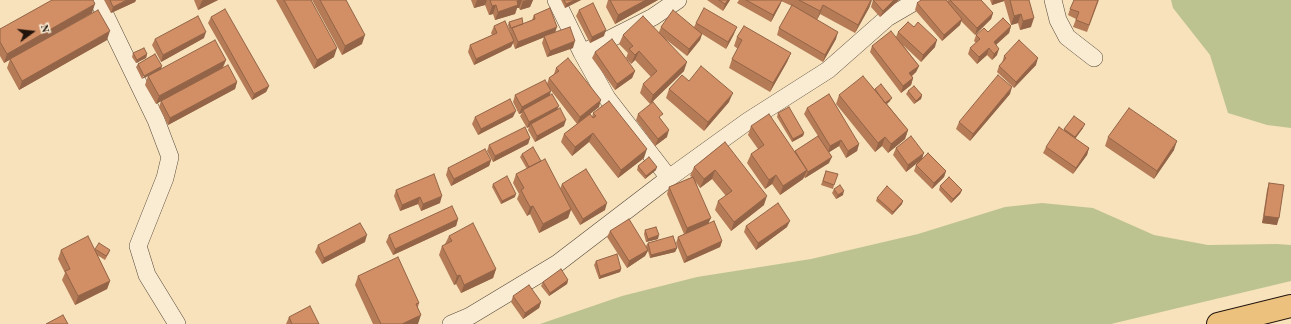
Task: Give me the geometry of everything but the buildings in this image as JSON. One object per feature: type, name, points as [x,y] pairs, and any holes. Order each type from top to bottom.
[{"type":"highway","points":[[1218,324],[1286,308]]},
{"type":"street","points":[[98,0],[156,120],[170,157],[165,178],[138,246],[147,275],[178,324]]},
{"type":"street","points":[[556,0],[582,53],[607,98],[669,178]]},
{"type":"street","points":[[582,53],[653,17],[678,0]]},
{"type":"street","points":[[451,324],[470,316],[558,263],[669,178],[748,121],[828,70],[887,18],[911,4],[915,0]]},
{"type":"street","points":[[1053,0],[1058,20],[1067,37],[1094,58]]},
{"type":"green space","points":[[1171,0],[1291,0],[1291,128],[1267,125],[1228,113],[1210,55],[1173,8]]},
{"type":"green space","points":[[1042,203],[1093,208],[1154,235],[1208,245],[1291,245],[1291,281],[1111,324],[540,324],[622,296],[697,277],[811,259],[918,234],[1005,207]]}]
